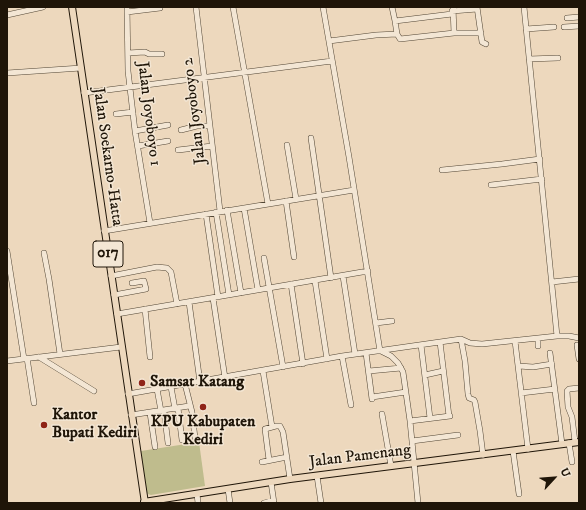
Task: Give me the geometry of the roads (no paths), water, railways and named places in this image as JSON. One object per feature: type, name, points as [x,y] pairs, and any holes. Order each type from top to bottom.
[{"type":"main road","name":"Jalan Soekarno-Hatta","points":[[72,7],[144,502]]},
{"type":"main road","name":"Jalan Pamenang","points":[[144,502],[290,479],[571,443]]},
{"type":"street","points":[[7,15],[43,7]]},
{"type":"street","name":"Jalan Joyoboyo 2","points":[[196,7],[210,126],[218,212],[229,296]]},
{"type":"street","points":[[233,7],[268,204]]},
{"type":"street","points":[[323,7],[368,271],[380,351]]},
{"type":"street","points":[[392,7],[398,36]]},
{"type":"street","points":[[524,7],[557,336]]},
{"type":"street","points":[[127,9],[160,8]]},
{"type":"street","points":[[395,21],[477,8],[484,43]]},
{"type":"street","name":"Jalan Joyoboyo 1","points":[[127,9],[130,87],[135,131],[150,223]]},
{"type":"street","points":[[453,11],[454,33]]},
{"type":"street","points":[[567,18],[579,17]]},
{"type":"street","points":[[564,27],[579,26]]},
{"type":"street","points":[[526,29],[554,27]]},
{"type":"street","points":[[329,41],[376,35],[398,36],[481,33]]},
{"type":"street","points":[[128,53],[145,52],[149,54],[162,54]]},
{"type":"street","points":[[529,59],[558,58]]},
{"type":"street","points":[[84,93],[332,61]]},
{"type":"street","points":[[7,73],[81,68]]},
{"type":"street","points":[[116,114],[133,112]]},
{"type":"street","points":[[135,131],[168,125]]},
{"type":"street","points":[[181,130],[197,126],[210,126]]},
{"type":"street","points":[[311,138],[331,278]]},
{"type":"street","points":[[138,146],[168,141]]},
{"type":"street","points":[[287,145],[296,199]]},
{"type":"street","points":[[178,150],[212,146]]},
{"type":"street","points":[[442,170],[540,159]]},
{"type":"street","points":[[491,185],[542,180]]},
{"type":"street","points":[[104,231],[354,190]]},
{"type":"street","points":[[286,201],[294,256]]},
{"type":"street","points":[[244,208],[258,290]]},
{"type":"street","points":[[227,210],[241,294]]},
{"type":"street","points":[[206,214],[225,378]]},
{"type":"street","points":[[44,253],[60,354]]},
{"type":"street","points":[[7,254],[10,285],[34,403]]},
{"type":"street","points":[[264,258],[283,367]]},
{"type":"street","points":[[112,276],[157,267],[167,268],[171,272],[177,304]]},
{"type":"street","points":[[117,314],[241,294],[368,271]]},
{"type":"street","points":[[343,276],[355,354]]},
{"type":"street","points":[[552,282],[579,279]]},
{"type":"street","points":[[114,296],[146,290],[144,281],[132,283]]},
{"type":"street","points":[[315,281],[327,359]]},
{"type":"street","points":[[291,284],[303,364]]},
{"type":"street","points":[[189,302],[200,382]]},
{"type":"street","points":[[145,309],[150,357]]},
{"type":"street","points":[[376,323],[392,321]]},
{"type":"street","points":[[128,394],[225,378],[342,356],[461,339],[470,343],[482,344],[557,336],[579,338]]},
{"type":"street","points":[[538,338],[538,346]]},
{"type":"street","points":[[461,339],[468,394],[469,398],[475,402],[483,455]]},
{"type":"street","points":[[515,341],[528,449]]},
{"type":"street","points":[[410,421],[450,416],[440,342]]},
{"type":"street","points":[[421,345],[430,418]]},
{"type":"street","points":[[577,345],[579,359]]},
{"type":"street","points":[[7,361],[122,347]]},
{"type":"street","points":[[380,351],[391,356],[403,372],[410,421],[418,503]]},
{"type":"street","points":[[366,353],[372,398],[406,392]]},
{"type":"street","points":[[550,353],[555,389],[571,443]]},
{"type":"street","points":[[342,356],[351,405]]},
{"type":"street","points":[[39,357],[94,391]]},
{"type":"street","points":[[518,366],[533,367],[552,364]]},
{"type":"street","points":[[369,371],[401,368]]},
{"type":"street","points":[[263,371],[272,427]]},
{"type":"street","points":[[425,375],[443,371]]},
{"type":"street","points":[[185,384],[189,406],[192,412],[195,438]]},
{"type":"street","points":[[171,387],[182,440]]},
{"type":"street","points":[[572,462],[572,417],[568,407],[567,391],[568,389],[579,388]]},
{"type":"street","points":[[157,389],[163,411],[168,443]]},
{"type":"street","points":[[521,393],[555,389]]},
{"type":"street","points":[[131,415],[189,406]]},
{"type":"street","points":[[150,413],[155,446]]},
{"type":"street","points":[[382,414],[391,466]]},
{"type":"street","points":[[269,460],[265,431],[266,429],[276,426],[282,428],[290,479]]},
{"type":"street","points":[[412,441],[458,435]]},
{"type":"street","points":[[513,451],[519,494]]},
{"type":"street","points":[[262,462],[287,457]]},
{"type":"street","points":[[317,476],[322,503]]},
{"type":"street","points":[[264,503],[274,502],[271,482]]},
{"type":"street","points":[[228,489],[230,503]]},
{"type":"street","points":[[196,494],[198,503]]},
{"type":"place","name":"Samsat Katang","points":[[142,383]]},
{"type":"place","name":"KPU Kabupaten Kediri","points":[[203,407]]},
{"type":"place","name":"Kantor Bupati Kediri","points":[[44,425]]}]
